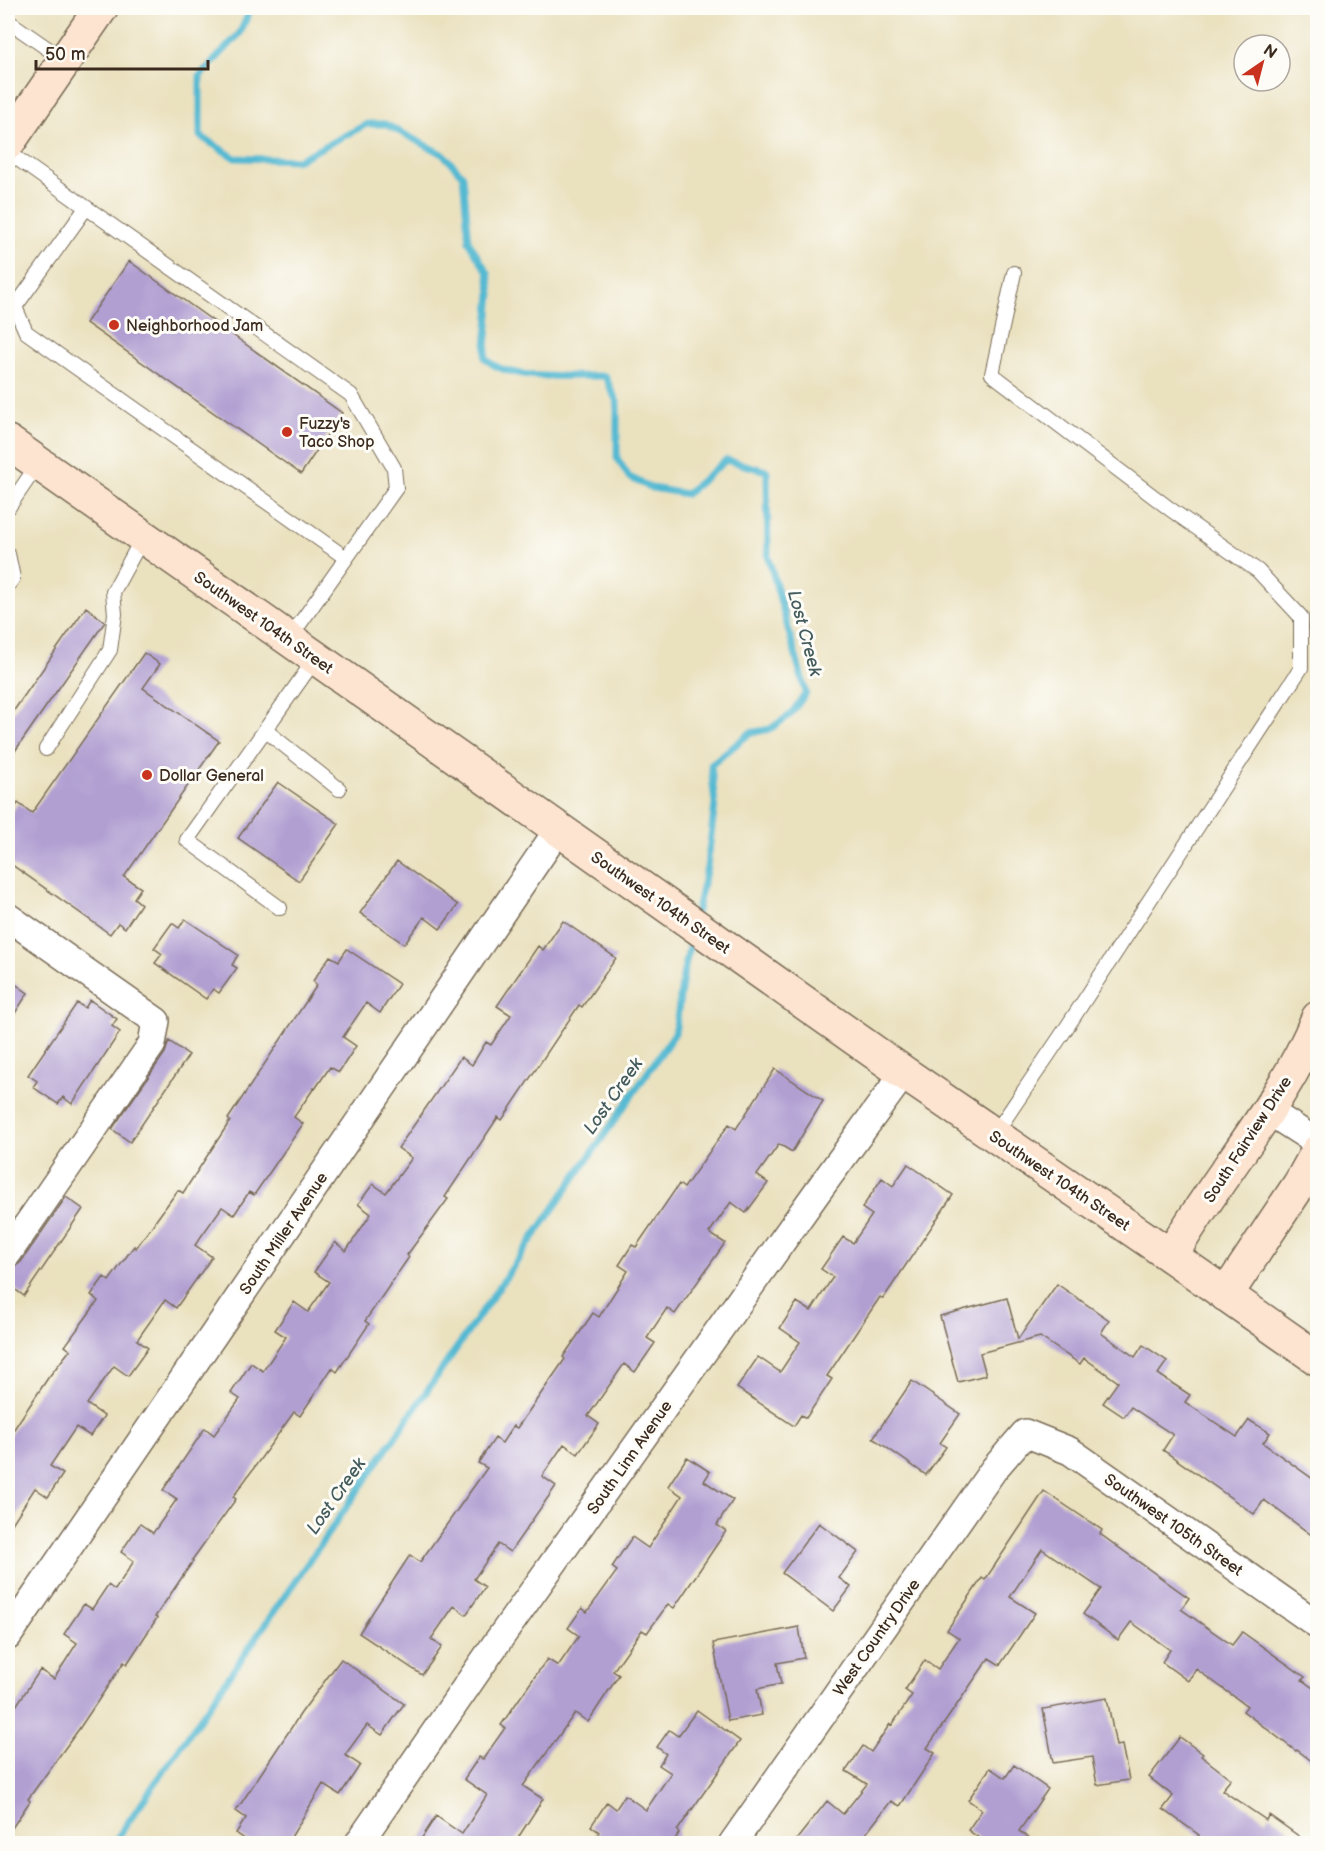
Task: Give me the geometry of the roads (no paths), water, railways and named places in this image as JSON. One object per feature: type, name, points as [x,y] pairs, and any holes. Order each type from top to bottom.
[{"type":"main road","points":[[8,143],[101,8]]},
{"type":"main road","name":"Southwest 104th Street","points":[[8,442],[904,1073],[1317,1359]]},
{"type":"main road","name":"South Fairview Drive","points":[[1171,1256],[1187,1228],[1221,1181],[1287,1078],[1317,1018]]},
{"type":"main road","points":[[1226,1295],[1301,1182],[1317,1151]]},
{"type":"street","name":"South Miller Avenue","points":[[8,1636],[558,830]]},
{"type":"street","points":[[8,917],[156,1021],[152,1044],[8,1253]]},
{"type":"street","name":"South Linn Avenue","points":[[358,1844],[495,1645],[815,1194],[904,1073]]},
{"type":"street","points":[[1267,1110],[1317,1143]]},
{"type":"street","name":"Southwest 105th Street","points":[[1025,1433],[1070,1451],[1317,1624]]},
{"type":"street","name":"West Country Drive","points":[[732,1844],[994,1469],[1025,1433]]},
{"type":"lane","points":[[8,21],[64,60]]},
{"type":"lane","points":[[8,152],[351,395],[394,468],[396,489],[289,639]]},
{"type":"lane","points":[[86,208],[15,307],[26,332],[346,558]]},
{"type":"lane","points":[[994,1135],[1301,668],[1301,617],[1258,571],[1170,509],[992,374],[1014,273]]},
{"type":"lane","points":[[8,508],[38,464]]},
{"type":"lane","points":[[46,749],[110,650],[115,614],[113,592],[143,537]]},
{"type":"lane","points":[[8,554],[13,578],[8,585]]},
{"type":"lane","points":[[280,908],[187,840],[316,658]]},
{"type":"lane","points":[[265,730],[339,789]]},
{"type":"waterway","name":"Lost Creek","points":[[251,8],[240,33],[200,76],[200,136],[235,158],[298,160],[367,124],[385,124],[444,155],[463,176],[469,242],[488,273],[491,293],[485,358],[495,366],[525,374],[605,376],[617,402],[617,458],[629,477],[652,488],[686,494],[726,460],[767,471],[768,556],[806,693],[790,715],[770,729],[750,733],[711,765],[715,804],[707,867],[696,914]]},
{"type":"waterway","name":"Lost Creek","points":[[113,1844],[675,1033],[692,934]]},
{"type":"place","name":"Neighborhood Jam","points":[[114,325]]},
{"type":"place","name":"Fuzzy's Taco Shop","points":[[287,432]]},
{"type":"place","name":"Dollar General","points":[[147,775]]}]
